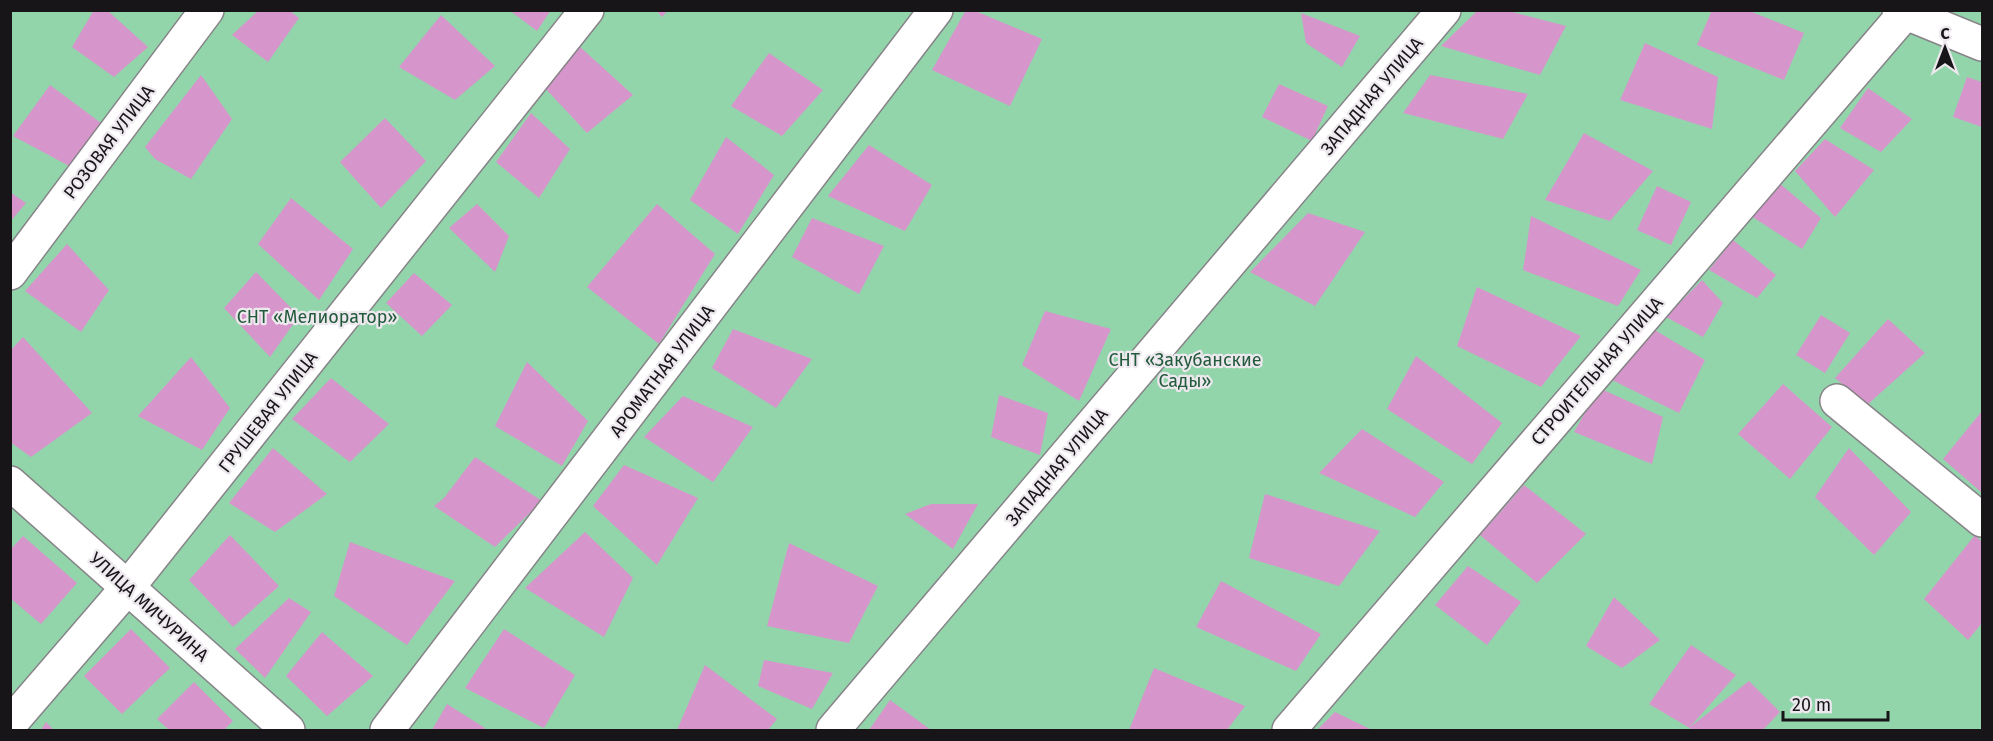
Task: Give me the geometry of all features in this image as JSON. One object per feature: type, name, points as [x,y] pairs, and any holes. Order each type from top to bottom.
[{"type":"street","name":"РОЗОВАЯ УЛИЦА","points":[[10,273],[207,10]]},
{"type":"street","name":"ГРУШЕВАЯ УЛИЦА","points":[[10,723],[128,587],[586,10]]},
{"type":"street","name":"АРОМАТНАЯ УЛИЦА","points":[[387,730],[936,10]]},
{"type":"street","name":"ЗАПАДНАЯ УЛИЦА","points":[[833,730],[1444,10]]},
{"type":"street","points":[[1903,11],[1983,44]]},
{"type":"street","name":"СТРОИТЕЛЬНАЯ УЛИЦА","points":[[1289,730],[1903,11]]},
{"type":"street","points":[[1837,401],[1983,520]]},
{"type":"street","name":"УЛИЦА МИЧУРИНА","points":[[10,483],[288,730]]},
{"type":"green space","name":"СНТ «Закубанские Сады»","points":[[10,11],[1982,11],[1982,730],[11,730]]},
{"type":"building","points":[[94,10],[107,10],[148,47],[114,77],[72,47]]},
{"type":"building","points":[[259,10],[289,10],[299,18],[268,62],[232,35]]},
{"type":"building","points":[[509,10],[551,10],[537,31]]},
{"type":"building","points":[[656,10],[668,10],[662,17]]},
{"type":"building","points":[[966,10],[973,10],[1042,39],[1010,106],[932,70]]},
{"type":"building","points":[[1478,10],[1505,10],[1566,26],[1540,75],[1441,46]]},
{"type":"building","points":[[1712,10],[1747,10],[1804,33],[1784,80],[1697,45]]},
{"type":"building","points":[[1301,13],[1360,36],[1342,67],[1306,43]]},
{"type":"building","points":[[441,15],[495,66],[455,100],[399,67]]},
{"type":"building","points":[[1645,43],[1718,77],[1712,129],[1620,100]]},
{"type":"building","points":[[578,45],[633,95],[587,133],[544,87]]},
{"type":"building","points":[[769,53],[823,90],[782,136],[731,106]]},
{"type":"building","points":[[201,75],[232,119],[191,179],[155,159],[145,147]]},
{"type":"building","points":[[1430,75],[1528,94],[1503,139],[1403,113]]},
{"type":"building","points":[[1967,77],[1982,82],[1982,127],[1953,117]]},
{"type":"building","points":[[1279,84],[1328,106],[1312,141],[1262,117]]},
{"type":"building","points":[[50,85],[109,129],[71,167],[13,136]]},
{"type":"building","points":[[1868,88],[1912,119],[1881,152],[1840,128]]},
{"type":"building","points":[[531,113],[570,149],[539,198],[496,162]]},
{"type":"building","points":[[385,118],[426,161],[381,208],[340,162]]},
{"type":"building","points":[[1584,133],[1653,171],[1610,221],[1545,200]]},
{"type":"building","points":[[726,137],[774,175],[738,234],[690,200]]},
{"type":"building","points":[[1825,139],[1874,170],[1835,217],[1795,171]]},
{"type":"building","points":[[869,145],[932,185],[905,231],[828,196]]},
{"type":"building","points":[[1779,183],[1821,218],[1802,249],[1751,216]]},
{"type":"building","points":[[1657,186],[1691,202],[1671,245],[1637,230]]},
{"type":"building","points":[[10,192],[26,203],[10,222]]},
{"type":"building","points":[[291,198],[353,249],[319,300],[258,244]]},
{"type":"building","points":[[477,204],[509,236],[495,272],[449,228]]},
{"type":"building","points":[[657,204],[715,254],[659,344],[587,287]]},
{"type":"building","points":[[1308,213],[1365,232],[1315,306],[1250,272]]},
{"type":"building","points":[[1531,216],[1641,270],[1618,306],[1523,270]]},
{"type":"building","points":[[812,218],[884,246],[859,294],[792,257]]},
{"type":"building","points":[[1733,240],[1776,275],[1757,298],[1709,270]]},
{"type":"building","points":[[67,244],[109,290],[81,332],[25,291]]},
{"type":"building","points":[[256,272],[299,316],[270,357],[224,308]]},
{"type":"building","points":[[414,273],[452,305],[422,336],[386,303]]},
{"type":"building","points":[[1702,280],[1723,303],[1703,337],[1666,317]]},
{"type":"building","points":[[1477,287],[1581,336],[1541,387],[1457,346]]},
{"type":"building","points":[[1045,311],[1111,329],[1079,401],[1022,365]]},
{"type":"building","points":[[1821,315],[1850,333],[1825,373],[1796,355]]},
{"type":"building","points":[[1888,319],[1925,353],[1867,405],[1835,378]]},
{"type":"building","points":[[733,329],[812,359],[776,408],[712,368]]},
{"type":"building","points":[[1653,329],[1705,360],[1679,413],[1612,380]]},
{"type":"building","points":[[23,337],[92,413],[31,457],[10,442],[10,351]]},
{"type":"building","points":[[1416,356],[1502,423],[1472,464],[1387,409]]},
{"type":"building","points":[[191,357],[230,408],[202,450],[138,416]]},
{"type":"building","points":[[527,362],[588,421],[562,466],[495,426]]},
{"type":"building","points":[[331,378],[389,424],[350,462],[292,419]]},
{"type":"building","points":[[1783,384],[1832,427],[1790,479],[1738,434]]},
{"type":"building","points":[[1599,388],[1663,417],[1652,464],[1574,432]]},
{"type":"building","points":[[999,395],[1048,413],[1040,455],[991,437]]},
{"type":"building","points":[[683,396],[753,427],[713,482],[644,437]]},
{"type":"building","points":[[1982,411],[1982,493],[1943,459]]},
{"type":"building","points":[[1362,429],[1444,482],[1415,517],[1319,473]]},
{"type":"building","points":[[273,448],[327,494],[275,532],[229,503]]},
{"type":"building","points":[[1849,448],[1911,512],[1874,555],[1815,497]]},
{"type":"building","points":[[475,457],[542,501],[495,547],[434,506],[444,498]]},
{"type":"building","points":[[624,465],[698,498],[657,565],[593,506]]},
{"type":"building","points":[[1524,485],[1586,534],[1537,583],[1480,535]]},
{"type":"building","points":[[1265,494],[1380,531],[1339,586],[1249,558]]},
{"type":"building","points":[[931,504],[978,504],[953,549],[905,514]]},
{"type":"building","points":[[585,532],[633,578],[604,637],[525,588]]},
{"type":"building","points":[[230,535],[279,586],[233,627],[189,580]]},
{"type":"building","points":[[1975,535],[1982,542],[1982,623],[1968,640],[1924,599]]},
{"type":"building","points":[[23,536],[77,583],[41,624],[10,598],[10,550]]},
{"type":"building","points":[[350,542],[455,581],[407,645],[334,596]]},
{"type":"building","points":[[789,543],[878,586],[849,643],[767,626]]},
{"type":"building","points":[[1468,566],[1521,602],[1487,645],[1435,605]]},
{"type":"building","points":[[1221,581],[1321,634],[1296,671],[1196,627]]},
{"type":"building","points":[[1614,597],[1660,640],[1622,668],[1586,646]]},
{"type":"building","points":[[289,598],[311,612],[265,678],[235,649]]},
{"type":"building","points":[[131,629],[170,668],[122,714],[84,676]]},
{"type":"building","points":[[504,629],[575,675],[544,728],[465,688]]},
{"type":"building","points":[[322,632],[373,676],[327,716],[286,676]]},
{"type":"building","points":[[1691,645],[1736,675],[1690,727],[1749,681],[1780,712],[1763,730],[1693,730],[1649,704]]},
{"type":"building","points":[[764,660],[833,673],[812,709],[758,686]]},
{"type":"building","points":[[705,665],[777,719],[768,730],[677,730]]},
{"type":"building","points":[[1154,668],[1245,706],[1227,730],[1129,730]]},
{"type":"building","points":[[194,682],[233,721],[224,730],[169,730],[157,719]]},
{"type":"building","points":[[890,700],[931,730],[869,730]]},
{"type":"building","points":[[447,704],[485,728],[484,730],[432,730]]},
{"type":"building","points":[[1335,712],[1372,730],[1317,730]]},
{"type":"building","points":[[46,722],[54,730],[41,730]]},
{"type":"park label","name":"СНТ «Мелиоратор»","points":[[317,317]]}]
